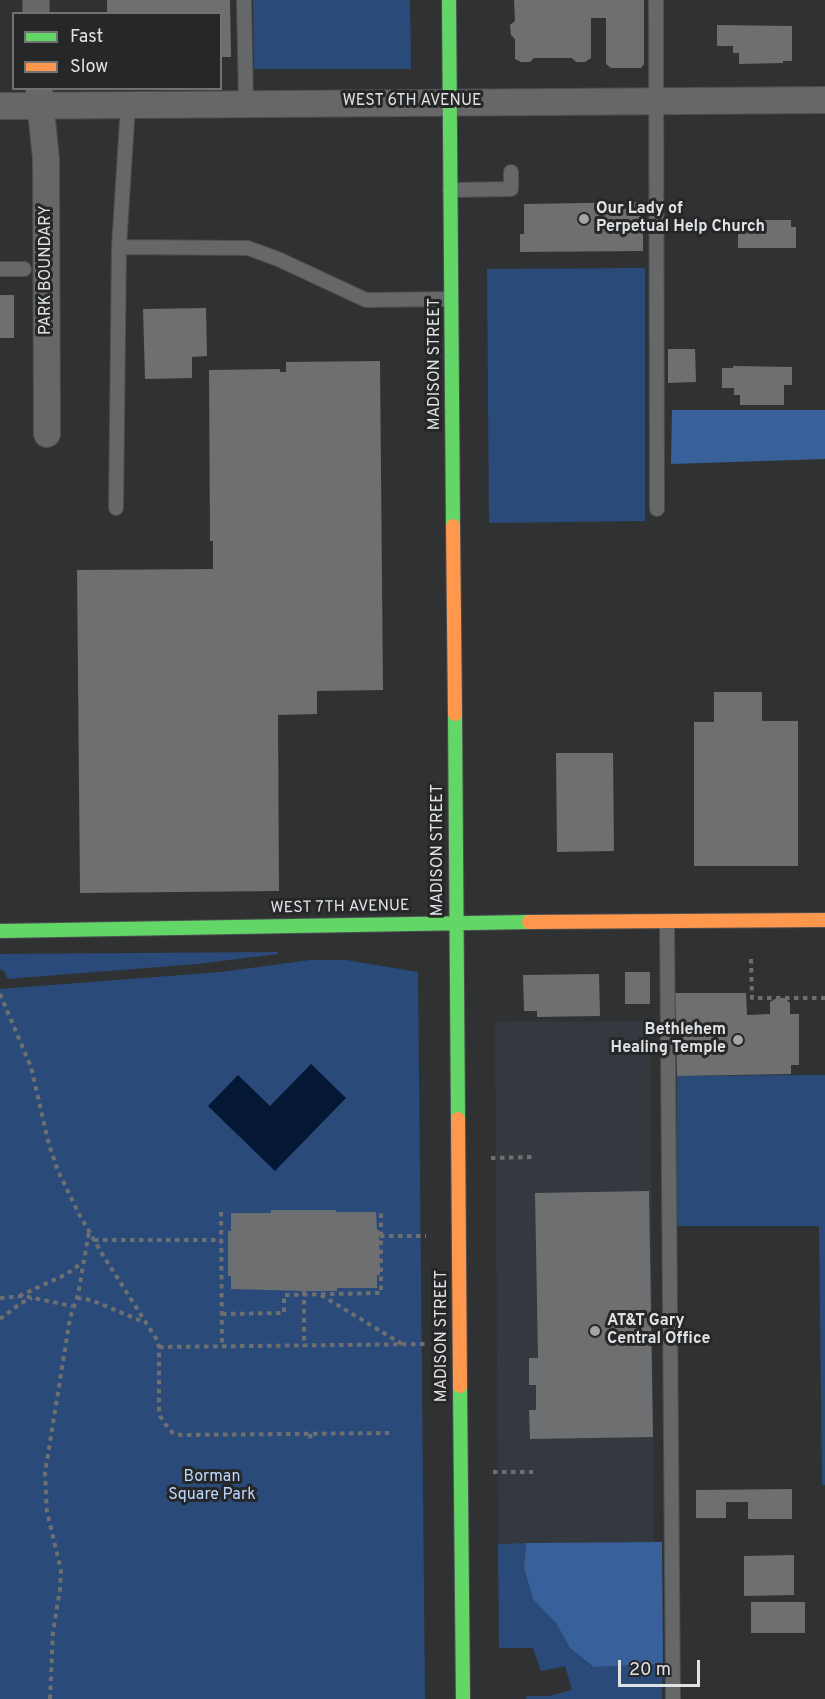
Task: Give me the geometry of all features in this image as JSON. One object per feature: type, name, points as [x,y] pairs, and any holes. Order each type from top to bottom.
[{"type":"street","name":"MADISON STREET","points":[[449,0],[463,1699]]},
{"type":"street","name":"WEST 6TH AVENUE","points":[[0,106],[40,97],[128,105],[825,100]]},
{"type":"street","name":"PARK BOUNDARY","points":[[40,97],[46,159],[47,434]]},
{"type":"street","name":"WEST 7TH AVENUE","points":[[0,931],[457,922],[825,920]]},
{"type":"lane","points":[[244,0],[246,104]]},
{"type":"lane","points":[[656,0],[658,100],[657,510]]},
{"type":"lane","points":[[116,508],[118,247],[128,105]]},
{"type":"lane","points":[[450,190],[511,189],[511,171]]},
{"type":"lane","points":[[118,247],[248,248],[278,259],[366,300],[452,299]]},
{"type":"lane","points":[[0,269],[24,269]]},
{"type":"lane","points":[[667,921],[673,1699]]},
{"type":"path","points":[[751,959],[752,998],[825,998]]},
{"type":"path","points":[[0,994],[31,1067],[54,1160],[94,1240],[157,1340],[159,1408],[164,1423],[173,1433],[181,1435],[389,1433]]},
{"type":"path","points":[[491,1158],[535,1157]]},
{"type":"path","points":[[222,1314],[284,1313],[284,1295],[381,1293],[381,1209]]},
{"type":"path","points":[[221,1212],[222,1347]]},
{"type":"path","points":[[50,1699],[53,1632],[61,1570],[47,1512],[45,1473],[72,1306],[85,1261],[89,1231]]},
{"type":"path","points":[[380,1236],[426,1236]]},
{"type":"path","points":[[94,1240],[221,1240]]},
{"type":"path","points":[[19,1296],[60,1277],[85,1261]]},
{"type":"path","points":[[304,1293],[304,1346]]},
{"type":"path","points":[[320,1295],[403,1344]]},
{"type":"path","points":[[0,1319],[32,1297]]},
{"type":"path","points":[[0,1298],[32,1297],[72,1306]]},
{"type":"path","points":[[76,1298],[91,1300],[146,1323]]},
{"type":"path","points":[[159,1347],[428,1344]]},
{"type":"path","points":[[310,1434],[311,1443]]},
{"type":"path","points":[[493,1472],[533,1472]]},
{"type":"shaded area","points":[[672,410],[825,410],[825,459],[671,464]]},
{"type":"shaded area","points":[[650,1021],[654,1542],[498,1544],[495,1022]]},
{"type":"shaded area","points":[[311,1064],[346,1098],[275,1171],[208,1106],[238,1075],[270,1106]]},
{"type":"shaded area","points":[[662,1542],[663,1664],[593,1667],[570,1648],[556,1623],[533,1599],[524,1568],[526,1543]]},
{"type":"green space","points":[[253,0],[410,0],[411,69],[254,69]]},
{"type":"green space","points":[[645,268],[645,521],[489,523],[487,269]]},
{"type":"green space","points":[[278,952],[278,954],[197,964],[7,979],[5,972],[0,969],[0,954]]},
{"type":"green space","name":"Borman Square Park","points":[[310,960],[346,960],[418,972],[425,1699],[0,1699],[0,989],[221,972]]},
{"type":"green space","points":[[825,1075],[825,1485],[822,1485],[819,1226],[677,1226],[677,1076]]},
{"type":"green space","points":[[526,1543],[524,1568],[533,1598],[556,1623],[570,1648],[592,1667],[663,1664],[662,1699],[526,1699],[527,1696],[549,1696],[572,1690],[565,1666],[541,1671],[533,1648],[499,1648],[498,1544]]},
{"type":"building","points":[[107,0],[230,0],[231,57],[222,57],[222,12],[107,12]]},
{"type":"building","points":[[514,0],[644,0],[644,64],[641,68],[611,68],[606,64],[606,18],[591,18],[591,58],[585,62],[576,62],[572,58],[534,58],[530,62],[521,62],[515,59],[515,39],[511,35],[510,25],[515,21]]},
{"type":"building","points":[[717,25],[792,26],[792,61],[739,64],[739,53],[733,53],[733,46],[717,46]]},
{"type":"building","name":"Our Lady of Perpetual Help Church","points":[[643,202],[643,251],[520,252],[520,234],[524,234],[524,204]]},
{"type":"building","points":[[738,220],[791,220],[791,227],[796,227],[796,248],[738,248]]},
{"type":"building","points":[[0,295],[14,295],[14,338],[0,338]]},
{"type":"building","points":[[206,308],[207,356],[192,357],[192,378],[145,379],[143,309]]},
{"type":"building","points":[[668,349],[695,349],[696,382],[668,383]]},
{"type":"building","points":[[380,361],[383,690],[317,691],[317,714],[278,715],[279,891],[80,893],[77,570],[213,569],[213,541],[210,541],[209,370],[280,369],[280,372],[286,372],[286,362]]},
{"type":"building","points":[[733,366],[792,367],[792,385],[784,385],[784,405],[740,405],[740,395],[734,395],[734,388],[722,388],[722,368],[733,368]]},
{"type":"building","points":[[714,692],[762,692],[762,721],[798,721],[798,866],[694,866],[694,722],[714,722]]},
{"type":"building","points":[[556,753],[613,753],[614,851],[557,852]]},
{"type":"building","points":[[625,972],[650,972],[650,1004],[625,1004]]},
{"type":"building","points":[[599,974],[600,1016],[537,1017],[537,1011],[524,1011],[523,975]]},
{"type":"building","name":"Bethlehem Healing Temple","points":[[675,993],[746,993],[747,1015],[770,1014],[770,1002],[777,998],[784,998],[790,1003],[790,1014],[799,1014],[799,1065],[791,1065],[791,1074],[677,1076]]},
{"type":"building","name":"AT&T Gary Central Office","points":[[649,1191],[653,1437],[530,1439],[529,1410],[536,1410],[536,1385],[529,1385],[529,1358],[538,1358],[535,1193]]},
{"type":"building","points":[[271,1210],[376,1212],[377,1230],[379,1230],[380,1275],[377,1275],[377,1288],[337,1288],[337,1291],[231,1289],[231,1276],[228,1276],[228,1231],[231,1231],[231,1213],[271,1213]]},
{"type":"building","points":[[792,1489],[792,1519],[748,1519],[748,1502],[726,1502],[726,1518],[696,1518],[696,1490]]},
{"type":"building","points":[[794,1555],[794,1595],[744,1596],[744,1556]]},
{"type":"building","points":[[751,1602],[805,1602],[805,1633],[751,1633]]},
{"type":"traffic: fast","points":[[449,0],[453,526]]},
{"type":"traffic: fast","points":[[455,714],[458,1119]]},
{"type":"traffic: fast","points":[[0,931],[529,922]]},
{"type":"traffic: fast","points":[[460,1386],[463,1699]]},
{"type":"traffic: slow","points":[[453,526],[455,714]]},
{"type":"traffic: slow","points":[[529,922],[825,920]]},
{"type":"traffic: slow","points":[[458,1119],[460,1386]]},
{"type":"place","name":"Our Lady of Perpetual Help Church","points":[[584,219]]},
{"type":"place","name":"Bethlehem Healing Temple","points":[[738,1040]]},
{"type":"place","name":"AT&T Gary Central Office","points":[[595,1331]]}]
